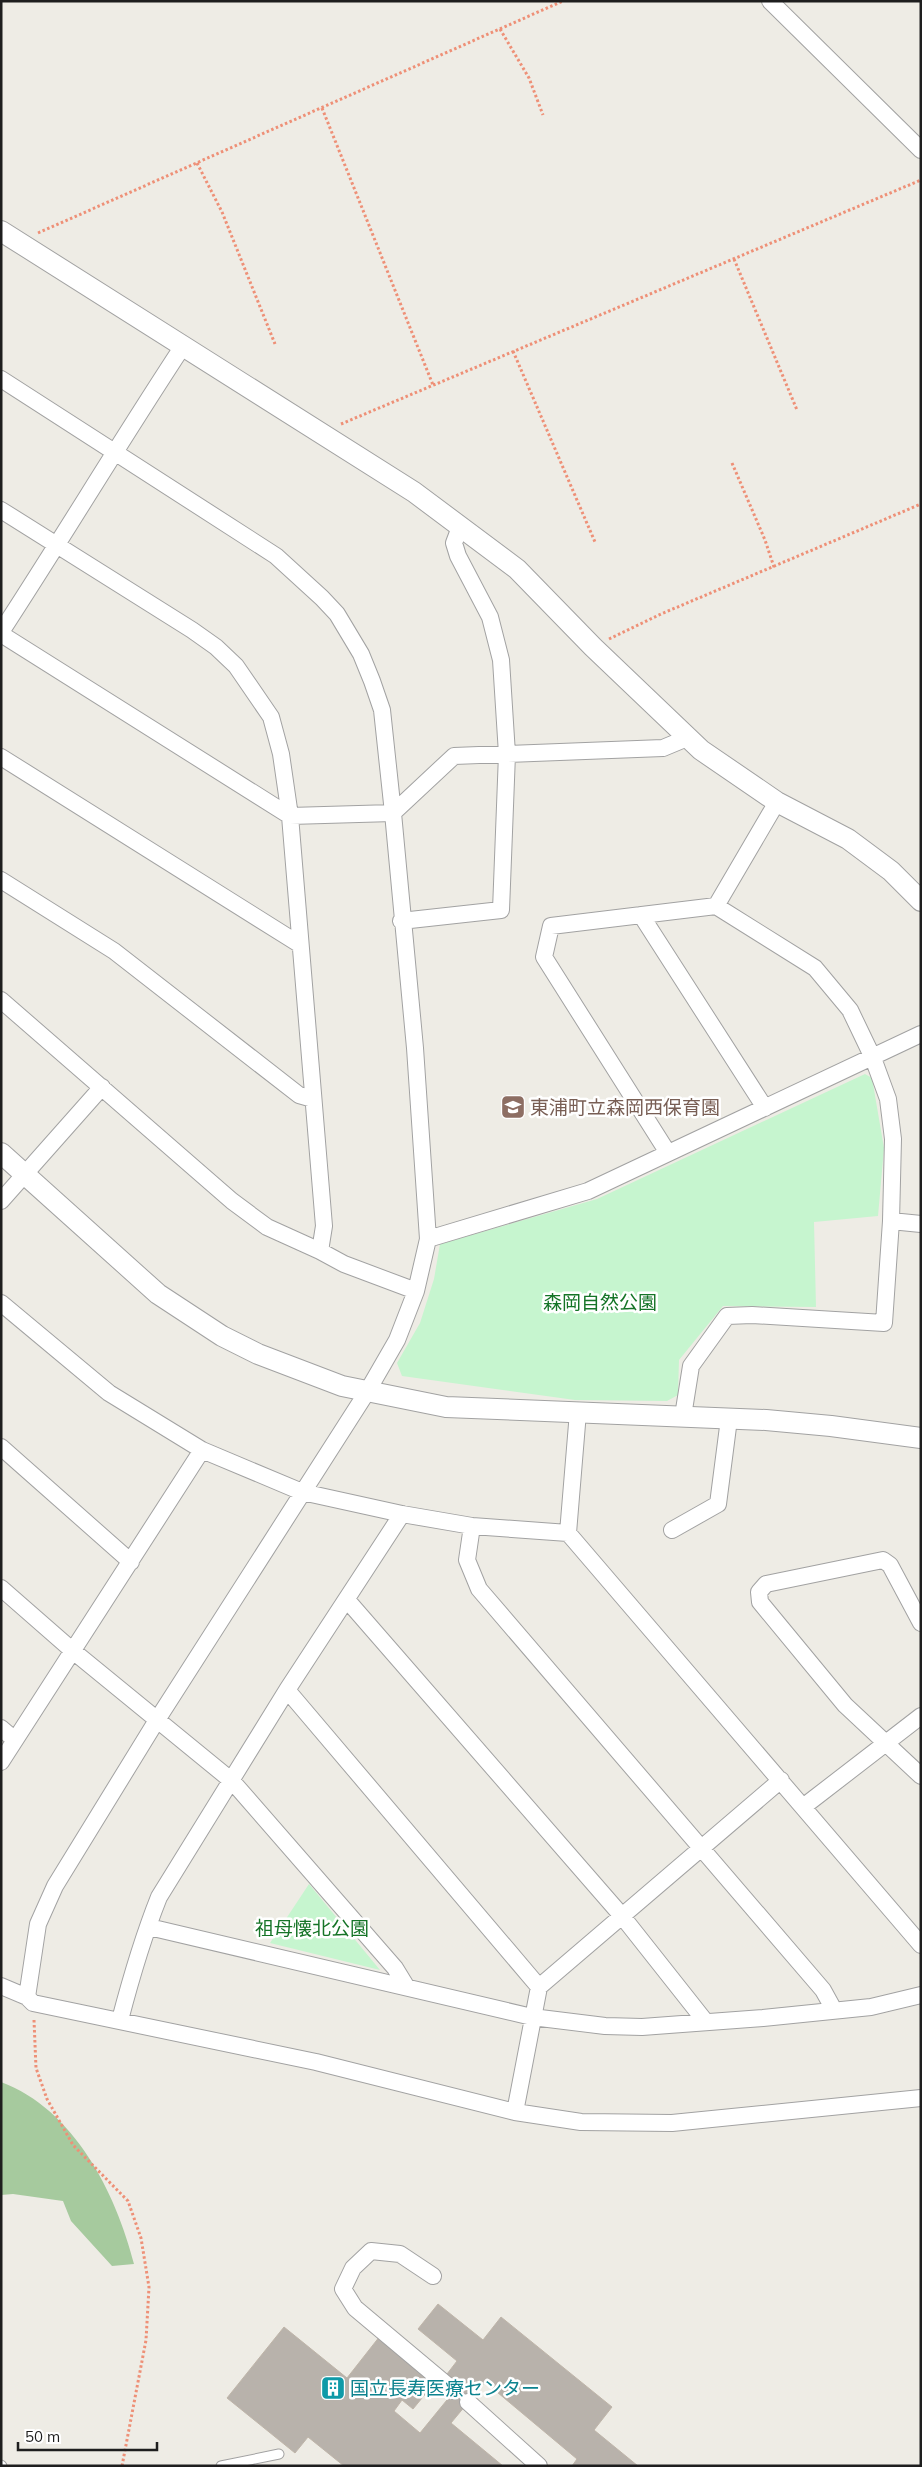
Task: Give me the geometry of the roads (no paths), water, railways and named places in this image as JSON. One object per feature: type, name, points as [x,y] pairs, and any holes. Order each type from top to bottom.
[{"type":"street","points":[[770,1],[921,150]]},
{"type":"street","points":[[1,231],[322,432],[414,492],[517,569],[593,647],[687,738],[778,802],[848,839],[892,871],[921,901]]},
{"type":"street","points":[[184,346],[113,452],[1,633],[290,816],[393,813],[454,756],[663,748],[687,738]]},
{"type":"street","points":[[1,379],[276,556],[337,614],[360,654],[382,710],[393,813],[401,921],[415,1048],[428,1239],[416,1291],[397,1340],[367,1392],[157,1720],[54,1886],[38,1924],[30,2000]]},
{"type":"street","points":[[1,510],[216,647],[236,666],[271,717],[281,754],[290,816],[324,1226],[320,1251]]},
{"type":"street","points":[[401,921],[501,910],[507,754],[501,660],[498,641],[490,617],[458,556],[454,543],[460,527]]},
{"type":"street","points":[[1,757],[300,944]]},
{"type":"street","points":[[716,906],[778,802]]},
{"type":"street","points":[[1,880],[114,951],[299,1096],[313,1099]]},
{"type":"street","points":[[668,1153],[544,957],[550,926],[716,906],[815,968],[850,1010],[873,1058],[888,1099],[893,1139],[891,1221],[884,1323],[752,1315],[727,1316],[691,1366],[683,1416]]},
{"type":"street","points":[[642,915],[765,1108]]},
{"type":"street","points":[[1,1000],[232,1201],[267,1227],[344,1264],[416,1291]]},
{"type":"street","points":[[428,1239],[588,1191],[921,1034]]},
{"type":"street","points":[[1,1201],[102,1087]]},
{"type":"street","points":[[1,1153],[158,1294],[222,1336],[296,1370],[342,1386],[446,1407],[729,1419],[831,1426],[921,1438]]},
{"type":"street","points":[[891,1221],[921,1224]]},
{"type":"street","points":[[1,1303],[109,1393],[202,1450],[302,1492],[402,1514],[472,1526],[568,1533],[921,1944]]},
{"type":"street","points":[[568,1533],[578,1412]]},
{"type":"street","points":[[672,1530],[718,1504],[729,1419]]},
{"type":"street","points":[[1,1447],[131,1562]]},
{"type":"street","points":[[1,1762],[202,1450]]},
{"type":"street","points":[[120,2020],[142,1940],[149,1927],[159,1897],[287,1690],[402,1514]]},
{"type":"street","points":[[472,1526],[467,1560],[478,1589],[823,1990],[834,2010]]},
{"type":"street","points":[[921,1623],[890,1565],[883,1560],[766,1584],[760,1592],[760,1602],[845,1705],[921,1776]]},
{"type":"street","points":[[1,1588],[73,1651],[232,1781],[395,1968],[406,1986]]},
{"type":"street","points":[[347,1600],[622,1916],[705,2021]]},
{"type":"street","points":[[287,1690],[539,1987]]},
{"type":"street","points":[[803,1807],[921,1716]]},
{"type":"street","points":[[1,1728],[15,1740]]},
{"type":"street","points":[[514,2112],[539,1987],[780,1780]]},
{"type":"street","points":[[149,1927],[532,2017],[605,2026],[642,2027],[763,2018],[871,2007],[921,1995]]},
{"type":"street","points":[[1,1986],[30,2000],[316,2062],[514,2112],[581,2122],[672,2123],[921,2098]]},
{"type":"street","points":[[433,2276],[400,2254],[371,2251],[353,2268],[343,2289],[355,2308],[454,2391]]},
{"type":"street","points":[[468,2402],[539,2466]]},
{"type":"lane","points":[[221,2466],[279,2454]]},
{"type":"place","name":"東浦町立森岡西保育園","points":[[513,1107]]},
{"type":"place","name":"国立長寿医療センター","points":[[333,2388]]},
{"type":"park label","name":"森岡自然公園","points":[[600,1302]]},
{"type":"park label","name":"祖母懐北公園","points":[[312,1928]]}]
